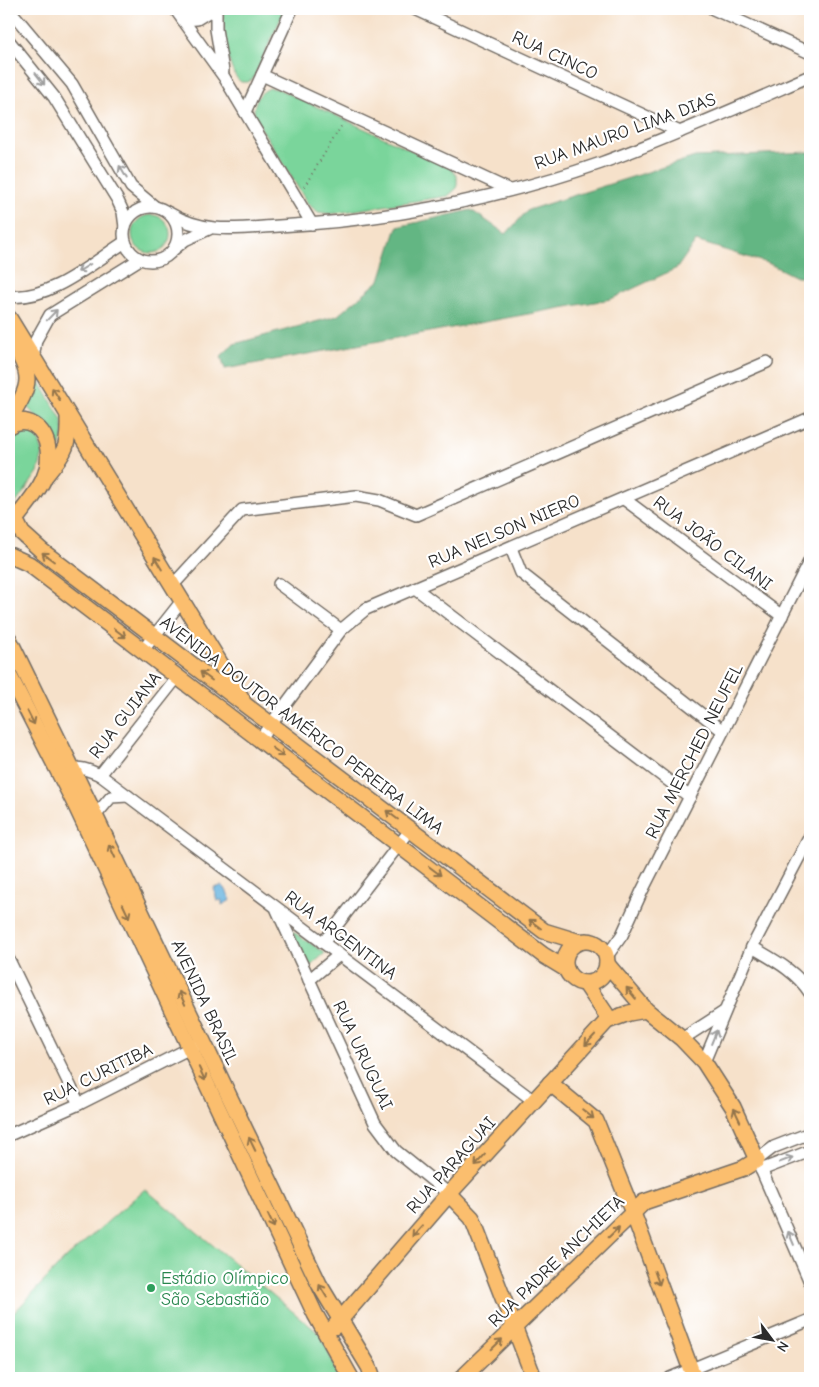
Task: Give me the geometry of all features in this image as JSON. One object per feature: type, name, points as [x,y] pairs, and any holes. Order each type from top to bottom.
[{"type":"main road","points":[[9,318],[181,602],[249,708]]},
{"type":"main road","points":[[9,338],[24,362],[28,378],[25,395],[13,403],[9,420]]},
{"type":"main road","points":[[13,403],[31,417],[46,438],[48,456],[44,478]]},
{"type":"main road","points":[[12,523],[63,455],[69,442],[68,414]]},
{"type":"main road","points":[[9,426],[19,421],[32,424],[40,430]]},
{"type":"main road","name":"AVENIDA DOUTOR AMÉRICO PEREIRA LIMA","points":[[12,523],[74,576],[544,931],[580,942]]},
{"type":"main road","name":"AVENIDA DOUTOR AMÉRICO PEREIRA LIMA","points":[[9,555],[29,564],[536,949],[566,969]]},
{"type":"main road","points":[[100,618],[111,604]]},
{"type":"main road","name":"AVENIDA BRASIL","points":[[9,639],[66,771],[196,1045],[318,1284],[371,1373]]},
{"type":"main road","points":[[9,675],[24,670]]},
{"type":"main road","name":"AVENIDA BRASIL","points":[[9,675],[66,771],[96,816],[326,1336],[351,1378]]},
{"type":"main road","points":[[607,960],[600,978],[584,983],[577,981],[566,969],[568,953],[580,942],[594,943],[603,949],[607,960],[646,1010],[682,1039],[704,1062],[733,1107],[754,1166]]},
{"type":"main road","points":[[584,983],[606,1014],[607,1022]]},
{"type":"main road","name":"RUA PARAGUAI","points":[[326,1336],[449,1194],[607,1022],[628,1013],[646,1010]]},
{"type":"main road","points":[[550,1083],[596,1121],[633,1213],[692,1374]]},
{"type":"main road","name":"RUA PADRE ANCHIETA","points":[[462,1378],[644,1202],[754,1166]]},
{"type":"main road","points":[[449,1194],[472,1218],[534,1378]]},
{"type":"main road","points":[[371,1373],[384,1378]]},
{"type":"street","points":[[9,9],[72,84],[131,187],[155,207],[181,221],[209,229]]},
{"type":"street","points":[[175,9],[224,77],[312,224]]},
{"type":"street","points":[[182,20],[197,19],[214,9],[224,77]]},
{"type":"street","points":[[245,112],[292,9]]},
{"type":"street","name":"RUA CINCO","points":[[415,9],[680,132]]},
{"type":"street","points":[[719,10],[810,53]]},
{"type":"street","points":[[9,41],[54,97],[117,199],[123,212],[126,242],[129,249],[140,259],[148,261],[163,259],[185,240],[209,229]]},
{"type":"street","points":[[26,60],[44,49]]},
{"type":"street","points":[[262,74],[510,190]]},
{"type":"street","name":"RUA MAURO LIMA DIAS","points":[[209,229],[312,224],[408,212],[510,190],[600,163],[680,132],[810,76]]},
{"type":"street","points":[[125,227],[128,220],[140,210],[155,207]]},
{"type":"street","points":[[169,214],[177,226],[178,242],[174,249]]},
{"type":"street","points":[[9,296],[28,296],[47,291],[126,242]]},
{"type":"street","points":[[34,358],[36,340],[50,315],[140,259]]},
{"type":"street","points":[[172,586],[242,510],[356,496],[379,500],[416,515],[767,362]]},
{"type":"street","name":"RUA NELSON NIERO","points":[[260,738],[341,630],[366,609],[810,418]]},
{"type":"street","name":"RUA JOÃO CILANI","points":[[624,499],[782,616]]},
{"type":"street","points":[[511,548],[521,573],[723,731]]},
{"type":"street","name":"RUA MERCHED NEUFEL","points":[[607,960],[622,935],[810,560]]},
{"type":"street","points":[[63,590],[74,576]]},
{"type":"street","points":[[279,584],[341,630]]},
{"type":"street","points":[[415,588],[690,797]]},
{"type":"street","points":[[143,650],[181,602]]},
{"type":"street","name":"RUA GUIANA","points":[[100,775],[178,676]]},
{"type":"street","name":"RUA ARGENTINA","points":[[66,771],[87,769],[100,775],[534,1100]]},
{"type":"street","points":[[96,816],[110,797],[128,796]]},
{"type":"street","points":[[323,942],[411,829]]},
{"type":"street","points":[[704,1062],[752,947],[810,836]]},
{"type":"street","name":"RUA URUGUAI","points":[[276,908],[374,1122],[396,1151],[449,1194]]},
{"type":"street","points":[[752,947],[802,980],[810,993]]},
{"type":"street","points":[[309,980],[339,954]]},
{"type":"street","points":[[9,960],[79,1104]]},
{"type":"street","points":[[682,1039],[724,1012]]},
{"type":"street","name":"RUA CURITIBA","points":[[9,1135],[79,1104],[196,1045]]},
{"type":"street","points":[[754,1166],[774,1147],[810,1133]]},
{"type":"street","points":[[754,1166],[810,1151]]},
{"type":"street","points":[[754,1166],[810,1282]]},
{"type":"street","points":[[670,1378],[692,1374],[810,1320]]},
{"type":"path","points":[[297,199],[348,115]]},
{"type":"green space","points":[[223,9],[285,9],[253,79],[248,82],[241,82],[232,69],[226,48]]},
{"type":"green space","points":[[270,88],[278,89],[450,168],[457,176],[457,188],[448,196],[331,214],[318,212],[308,204],[255,118],[256,100]]},
{"type":"green space","points":[[810,152],[810,277],[796,277],[770,264],[696,241],[677,268],[611,299],[225,369],[221,356],[234,344],[337,316],[380,280],[397,227],[471,210],[506,234],[528,210],[695,157]]},
{"type":"green space","points":[[151,215],[165,220],[170,234],[165,248],[151,253],[137,248],[132,234],[137,220]]},
{"type":"green space","points":[[31,367],[62,420],[64,433],[56,456],[46,429],[27,407],[34,387]]},
{"type":"green space","points":[[17,427],[36,430],[43,453],[38,472],[9,513],[9,432]]},
{"type":"green space","points":[[292,931],[325,953],[307,969]]},
{"type":"green space","name":"Estádio Olímpico São Sebastião","points":[[145,1189],[321,1335],[340,1378],[9,1378],[9,1318],[65,1259]]},
{"type":"water","points":[[221,886],[225,888],[231,900],[222,905],[222,900],[217,901],[214,888]]},
{"type":"place","name":"Estádio Olímpico São Sebastião","points":[[151,1288]]}]
